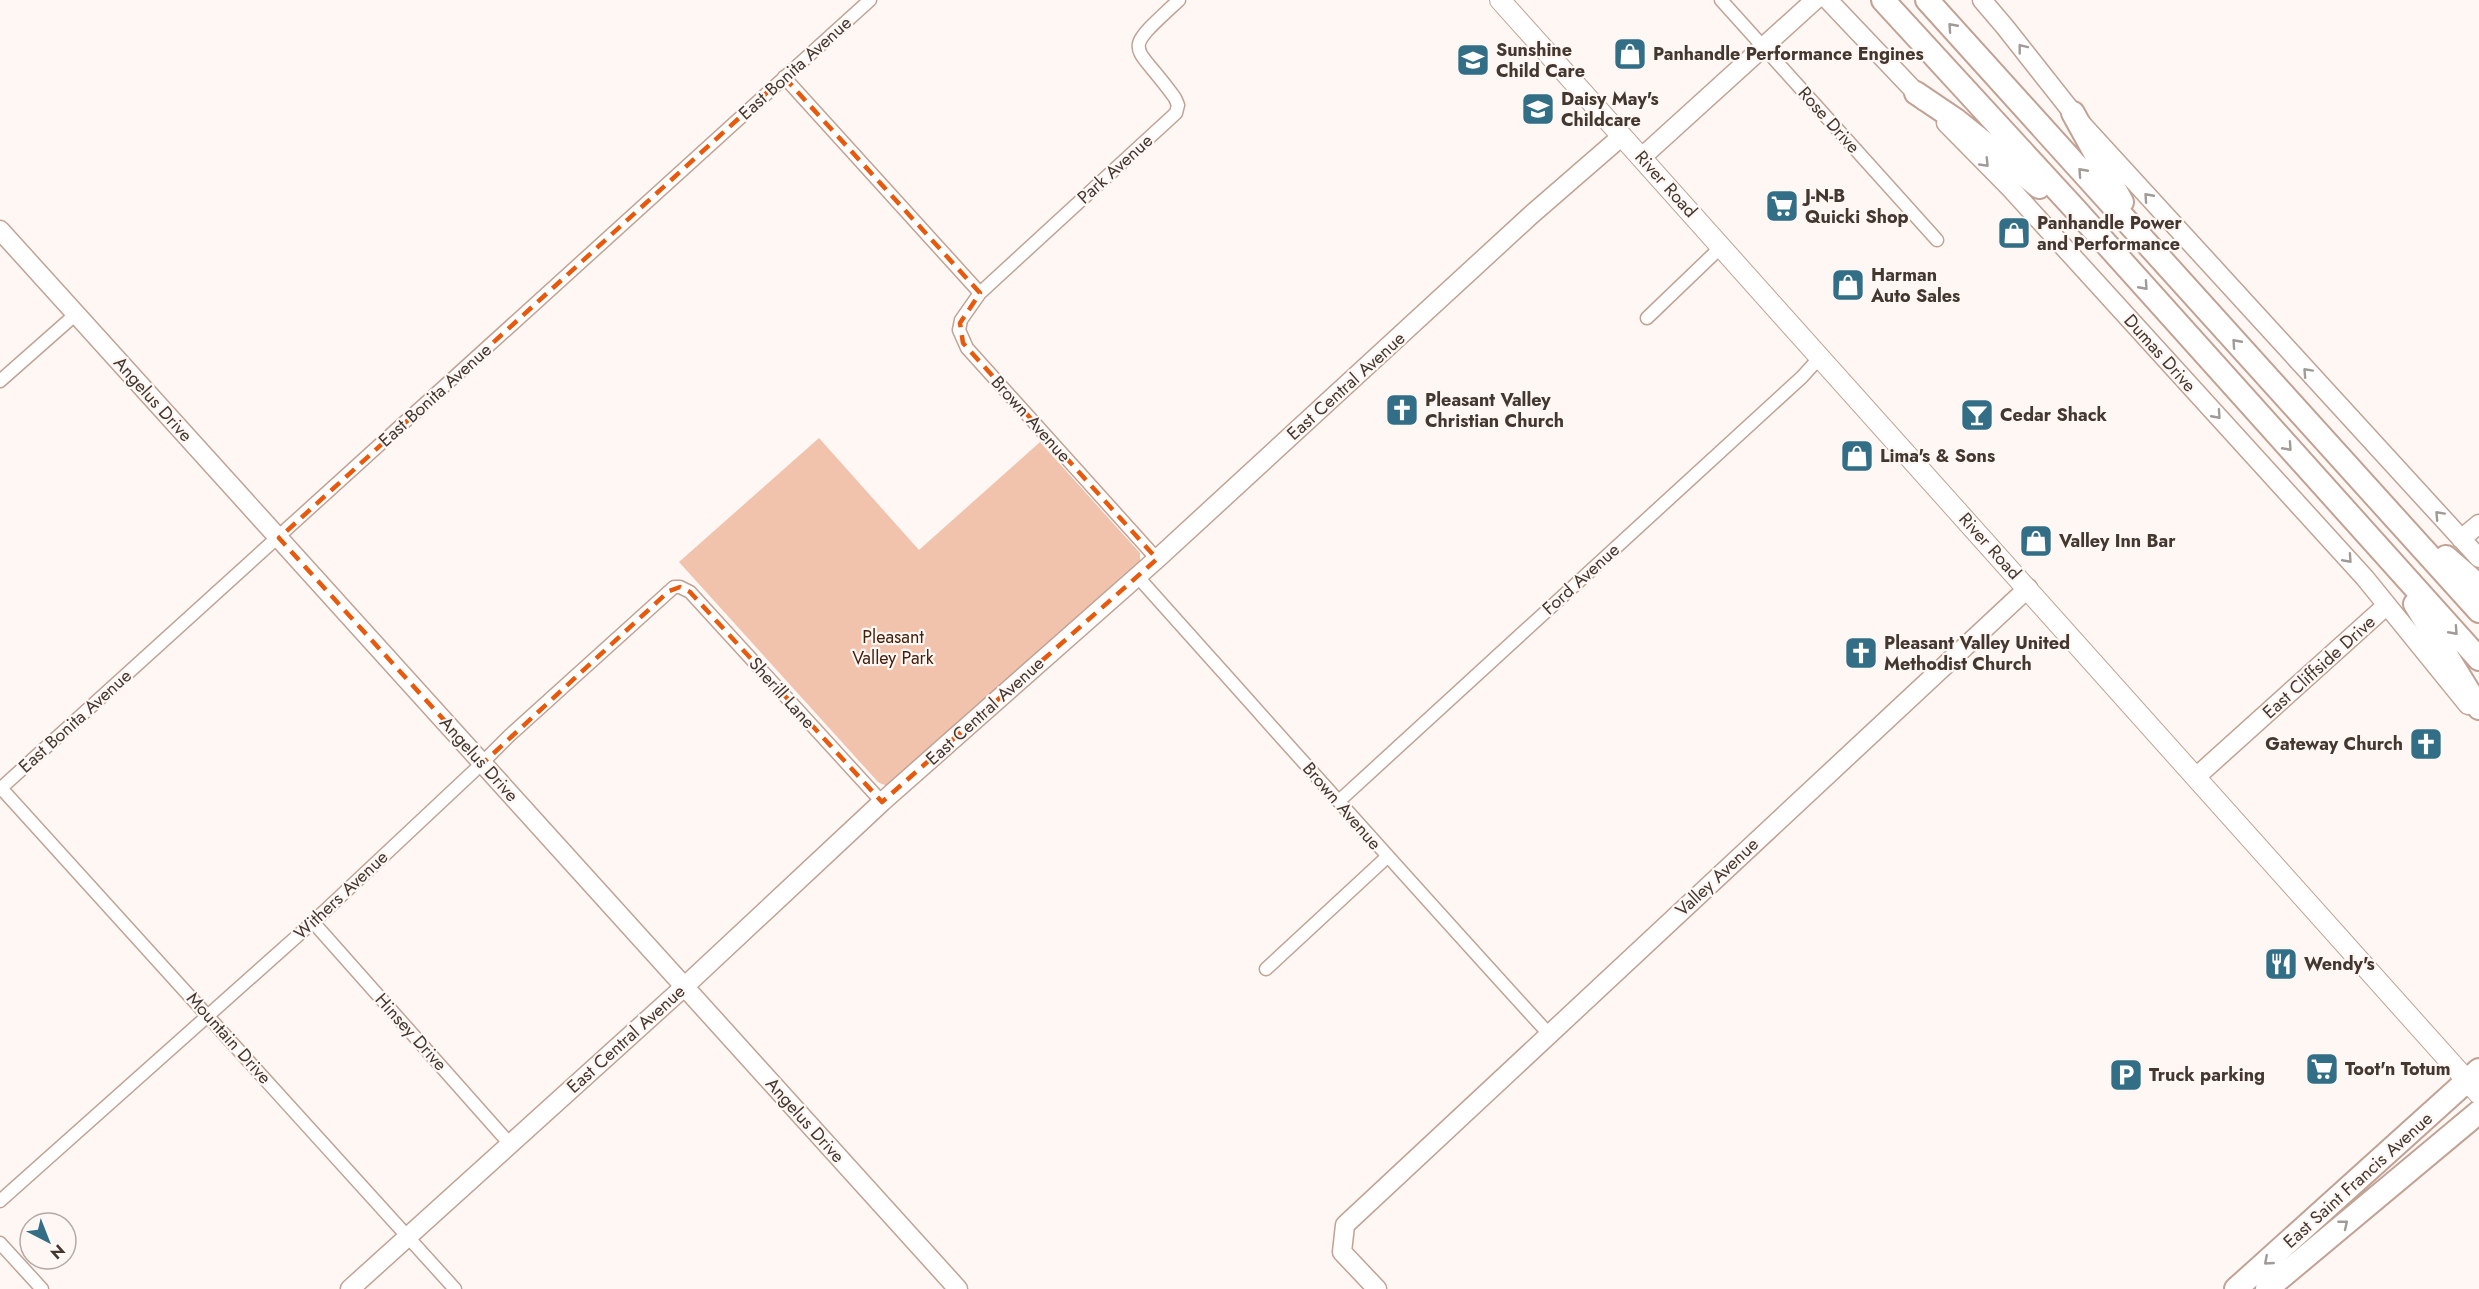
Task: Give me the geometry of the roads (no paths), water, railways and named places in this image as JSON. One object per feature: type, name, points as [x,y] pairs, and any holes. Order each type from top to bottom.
[{"type":"highway","points":[[1927,0],[2479,611]]},
{"type":"highway","points":[[1884,1],[2105,242],[2479,659]]},
{"type":"highway","points":[[1916,93],[1956,120],[2105,242]]},
{"type":"highway","points":[[2073,113],[2118,197],[2192,294]]},
{"type":"highway","points":[[2388,511],[2479,586]]},
{"type":"highway","points":[[2386,556],[2479,708]]},
{"type":"highway","name":"East Saint Francis Avenue","points":[[2236,1289],[2475,1081]]},
{"type":"highway","name":"East Saint Francis Avenue","points":[[2267,1289],[2479,1112]]},
{"type":"main road","name":"River Road","points":[[1500,0],[2196,777],[2475,1081]]},
{"type":"street","name":"East Bonita Avenue","points":[[0,788],[279,538],[870,0]]},
{"type":"street","name":"Park Avenue","points":[[958,330],[961,320],[980,293],[1176,113],[1178,105],[1175,98],[1140,55],[1138,45],[1143,34],[1179,0]]},
{"type":"street","name":"Rose Drive","points":[[1721,0],[1938,240]]},
{"type":"street","points":[[1642,157],[1815,0]]},
{"type":"street","name":"Dumas Drive","points":[[1828,0],[2011,189],[2365,578],[2479,718]]},
{"type":"street","points":[[1849,0],[1847,6],[1852,27]]},
{"type":"street","points":[[1982,0],[2073,113],[2479,558]]},
{"type":"street","points":[[784,77],[980,293]]},
{"type":"street","name":"East Central Avenue","points":[[350,1289],[684,987],[882,802],[1157,559],[1531,215],[1622,136]]},
{"type":"street","name":"Angelus Drive","points":[[0,230],[958,1289]]},
{"type":"street","points":[[1647,318],[1722,246]]},
{"type":"street","points":[[0,363],[4,377],[76,314]]},
{"type":"street","name":"Brown Avenue","points":[[958,330],[967,348],[1157,559]]},
{"type":"street","name":"Ford Avenue","points":[[1339,801],[1802,377],[1821,356]]},
{"type":"street","points":[[2461,539],[2479,524]]},
{"type":"street","name":"Brown Avenue","points":[[1137,576],[1387,857],[1548,1033]]},
{"type":"street","name":"Withers Avenue","points":[[0,1201],[312,922],[509,736],[669,591],[680,587]]},
{"type":"street","name":"Sherill Lane","points":[[680,587],[690,592],[882,802]]},
{"type":"street","name":"Valley Avenue","points":[[1377,1289],[1342,1252],[1345,1225],[1548,1033],[2028,588]]},
{"type":"street","name":"East Cliffside Drive","points":[[2196,777],[2387,606]]},
{"type":"street","name":"Mountain Drive","points":[[0,788],[455,1289]]},
{"type":"street","points":[[1266,969],[1387,857]]},
{"type":"street","name":"Hinsey Drive","points":[[312,922],[509,1143]]},
{"type":"street","points":[[0,1243],[42,1289]]},
{"type":"place","name":"Panhandle Performance Engines","points":[[1630,54]]},
{"type":"place","name":"Sunshine Child Care","points":[[1473,60]]},
{"type":"place","name":"Daisy May's Childcare","points":[[1538,109]]},
{"type":"place","name":"J-N-B Quicki Shop","points":[[1782,206]]},
{"type":"place","name":"Panhandle Power and Performance","points":[[2014,233]]},
{"type":"place","name":"Harman Auto Sales","points":[[1848,285]]},
{"type":"place","name":"Pleasant Valley Christian Church","points":[[1402,410]]},
{"type":"place","name":"Cedar Shack","points":[[1977,415]]},
{"type":"place","name":"Lima's & Sons","points":[[1857,456]]},
{"type":"place","name":"Valley Inn Bar","points":[[2036,541]]},
{"type":"place","name":"Pleasant Valley United Methodist Church","points":[[1861,653]]},
{"type":"place","name":"Gateway Church","points":[[2426,744]]},
{"type":"place","name":"Wendy's","points":[[2281,964]]},
{"type":"place","name":"Toot'n Totum","points":[[2322,1069]]},
{"type":"place","name":"Truck parking","points":[[2126,1075]]},
{"type":"park label","name":"Pleasant Valley Park","points":[[893,647]]}]
